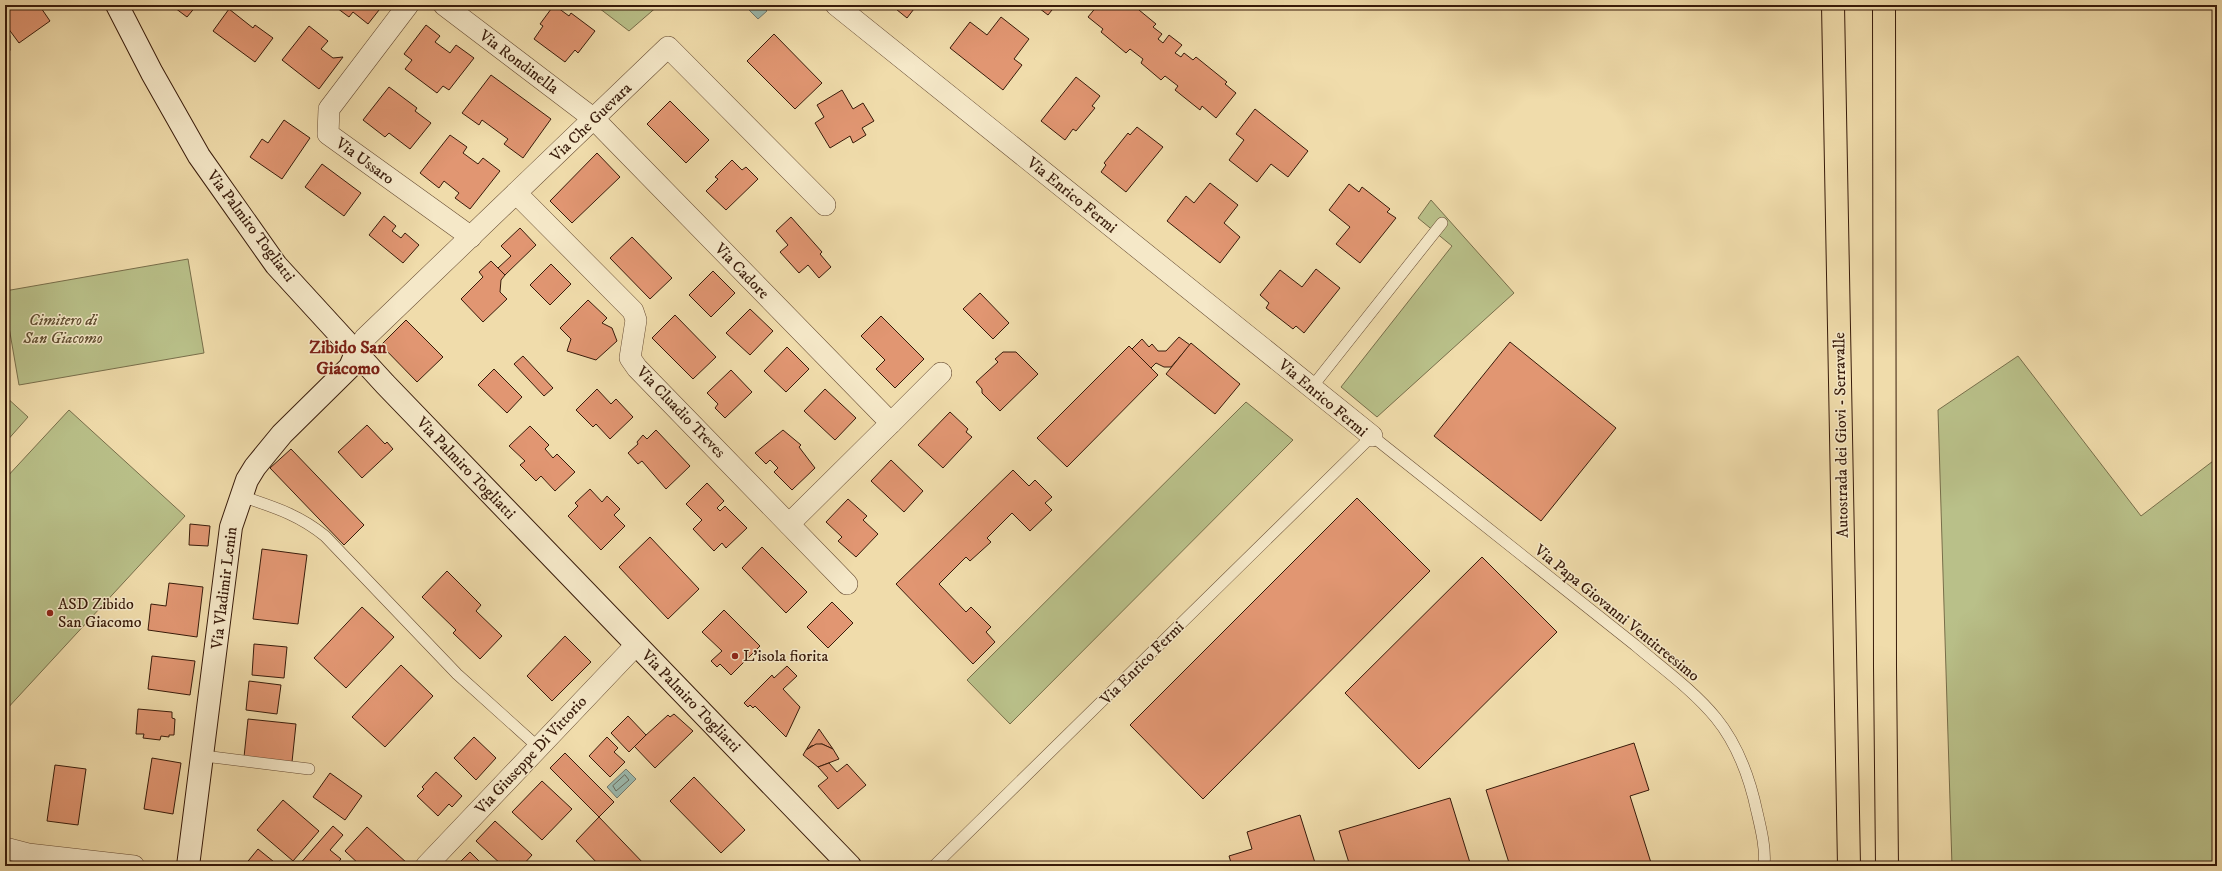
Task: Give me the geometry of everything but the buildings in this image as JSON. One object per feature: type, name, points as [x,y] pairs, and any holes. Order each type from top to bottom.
[{"type":"highway","name":"Autostrada dei Giovi - Serravalle","points":[[1833,5],[1849,866]]},
{"type":"highway","points":[[1884,5],[1885,667],[1887,866]]},
{"type":"street","name":"Via Palmiro Togliatti","points":[[117,5],[152,73],[200,156],[276,265],[356,353],[850,866]]},
{"type":"street","name":"Via Palmiro Togliatti","points":[[122,5],[131,31]]},
{"type":"street","name":"Via Ussaro","points":[[408,5],[329,108],[328,134],[471,237]]},
{"type":"street","name":"Via Rondinella","points":[[444,5],[594,119]]},
{"type":"street","name":"Via Enrico Fermi","points":[[836,5],[1372,436]]},
{"type":"street","name":"Via Che Guevara","points":[[356,353],[365,338],[668,47],[825,205]]},
{"type":"street","name":"Via Cadore","points":[[594,119],[891,423]]},
{"type":"street","name":"Via Cluadio Treves","points":[[516,193],[633,311],[636,320],[630,358],[637,368],[847,584]]},
{"type":"street","name":"Via Vladimir Lenin","points":[[188,866],[204,756],[231,527],[241,496],[247,480],[255,467],[282,434],[350,367],[356,353]]},
{"type":"street","points":[[789,524],[941,373]]},
{"type":"street","name":"Via Giuseppe Di Vittorio","points":[[426,866],[636,645]]},
{"type":"street","points":[[5,848],[28,854],[134,866]]},
{"type":"lane","points":[[5,38],[5,48]]},
{"type":"lane","points":[[1312,387],[1442,223]]},
{"type":"lane","name":"Via Enrico Fermi","points":[[934,866],[1372,436]]},
{"type":"lane","name":"Via Papa Giovanni Ventitreesimo","points":[[1372,436],[1635,645],[1676,679],[1716,718],[1737,752],[1751,786],[1760,826],[1764,866]]},
{"type":"lane","points":[[241,496],[282,510],[308,522],[325,536],[457,674],[538,747]]},
{"type":"lane","points":[[204,756],[309,769]]},
{"type":"green space","points":[[595,5],[659,5],[629,31]]},
{"type":"green space","points":[[1431,200],[1514,293],[1377,417],[1341,387],[1452,246],[1418,218]]},
{"type":"green space","name":"Cimitero di San Giacomo","points":[[188,259],[204,353],[19,385],[5,304],[5,291]]},
{"type":"green space","points":[[2018,356],[2141,516],[2217,458],[2217,866],[1952,866],[1938,410]]},
{"type":"green space","points":[[5,396],[28,417],[5,443]]},
{"type":"green space","points":[[1246,402],[1293,440],[1010,724],[967,680]]},
{"type":"green space","name":"ASD Zibido San Giacomo","points":[[69,410],[185,516],[5,711],[5,479]]},
{"type":"water","points":[[744,5],[761,5],[767,11],[758,19]]},
{"type":"water","points":[[626,769],[636,779],[617,798],[607,787]]},
{"type":"place","name":"ASD Zibido San Giacomo","points":[[50,613]]},
{"type":"place","name":"L'isola fiorita","points":[[735,656]]},
{"type":"district","name":"Zibido San Giacomo","points":[[348,358]]}]
